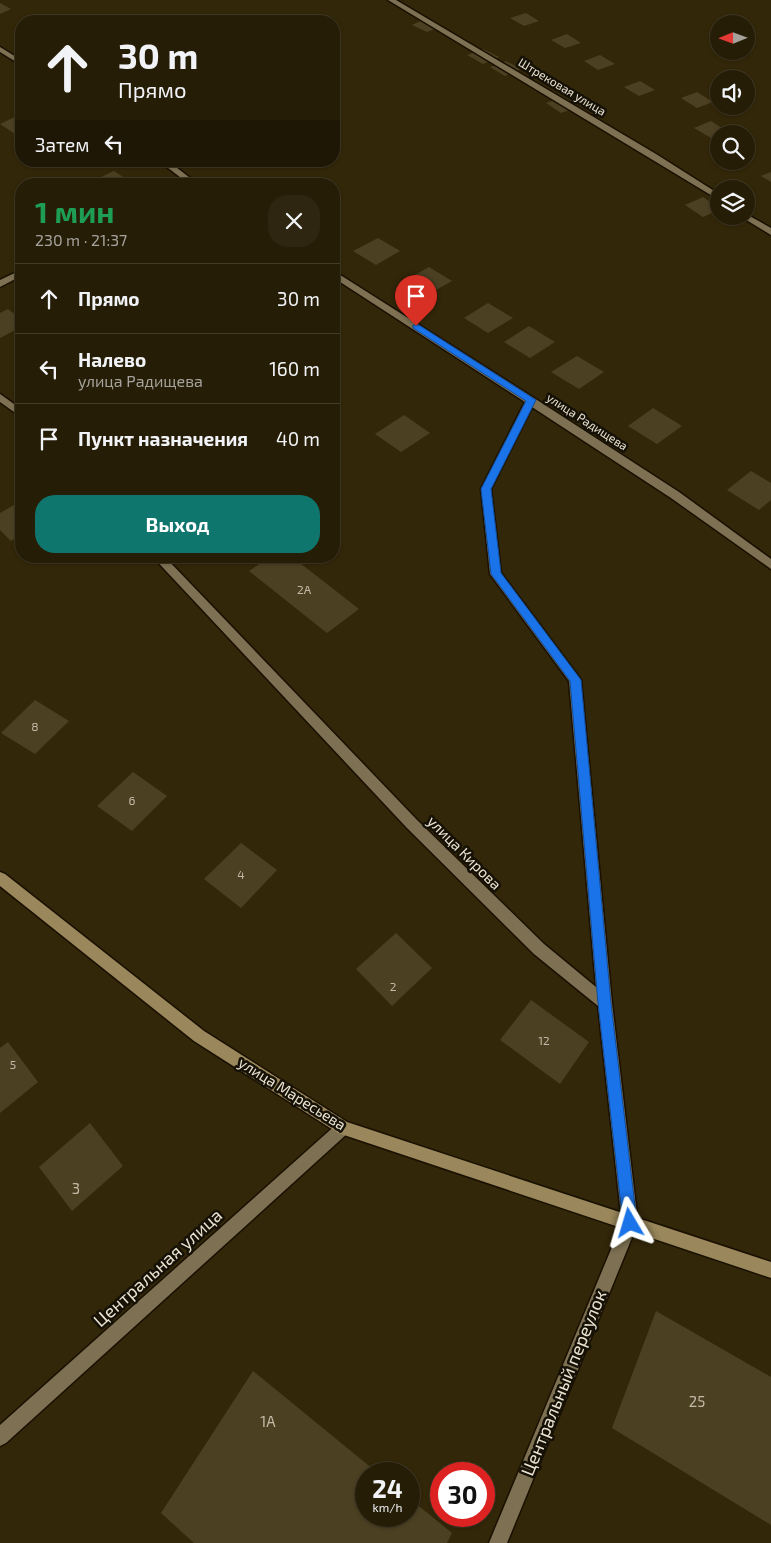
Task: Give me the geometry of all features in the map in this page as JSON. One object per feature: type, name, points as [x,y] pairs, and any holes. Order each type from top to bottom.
[{"type":"street","name":"Штрековая улица","points":[[391,0],[710,192]]},
{"type":"street","points":[[0,49],[15,59]]},
{"type":"street","points":[[170,167],[184,178]]},
{"type":"street","points":[[755,222],[771,232]]},
{"type":"street","points":[[0,284],[15,276]]},
{"type":"street","name":"улица Радищева","points":[[340,278],[675,495],[771,565]]},
{"type":"street","points":[[0,397],[15,409]]},
{"type":"street","points":[[531,400],[486,489],[496,574],[575,680],[605,1003],[630,1223]]},
{"type":"street","name":"улица Кирова","points":[[164,563],[419,831],[539,949],[605,1003]]},
{"type":"street","name":"улица Маресьева","points":[[0,878],[198,1036],[343,1128],[771,1270]]},
{"type":"street","name":"Центральная улица","points":[[0,1437],[343,1128]]},
{"type":"street","name":"Центральный переулок","points":[[498,1543],[630,1223]]},
{"type":"building","points":[[0,3],[11,9],[0,14]]},
{"type":"building","points":[[526,13],[539,21],[524,26],[510,18]]},
{"type":"building","points":[[427,18],[442,26],[427,32],[412,25]]},
{"type":"building","points":[[567,34],[581,43],[565,48],[551,40]]},
{"type":"building","points":[[483,49],[499,57],[483,64],[467,55]]},
{"type":"building","points":[[600,55],[615,64],[598,70],[584,61]]},
{"type":"building","points":[[506,61],[521,69],[505,76],[490,67]]},
{"type":"building","points":[[640,81],[655,90],[639,96],[624,87]]},
{"type":"building","points":[[697,92],[710,100],[710,103],[697,108],[681,98]]},
{"type":"building","points":[[563,97],[578,107],[561,113],[546,103]]},
{"type":"building","points":[[15,117],[15,134],[0,124]]},
{"type":"building","points":[[711,121],[717,125],[710,125],[710,137],[694,128]]},
{"type":"building","points":[[114,171],[124,178],[99,178]]},
{"type":"building","points":[[771,172],[771,182],[761,176]]},
{"type":"building","points":[[703,197],[710,202],[710,214],[703,217],[685,205]]},
{"type":"building","points":[[378,238],[400,251],[376,265],[353,251]]},
{"type":"building","points":[[429,267],[452,281],[427,295],[404,281]]},
{"type":"building","points":[[488,303],[513,318],[488,333],[464,318]]},
{"type":"building","points":[[8,309],[15,314],[15,330],[0,338],[0,313]]},
{"type":"building","points":[[529,326],[555,342],[530,358],[504,342]]},
{"type":"building","points":[[577,356],[604,372],[579,389],[551,372]]},
{"type":"building","points":[[653,408],[682,426],[657,444],[628,426]]},
{"type":"building","points":[[404,415],[430,433],[401,452],[375,434]]},
{"type":"building","points":[[751,471],[771,483],[771,500],[759,510],[727,490]]},
{"type":"building","points":[[15,504],[15,538],[11,541],[0,530],[0,513]]},
{"type":"building","points":[[261,563],[300,563],[359,609],[327,633],[249,571]]},
{"type":"building","points":[[35,700],[69,721],[35,754],[1,733]]},
{"type":"building","points":[[133,772],[167,796],[132,831],[97,806]]},
{"type":"building","points":[[241,843],[277,870],[241,908],[204,879]]},
{"type":"building","points":[[396,933],[432,968],[392,1006],[356,969]]},
{"type":"building","points":[[531,1000],[589,1042],[560,1084],[500,1040]]},
{"type":"building","points":[[8,1042],[38,1082],[0,1113],[0,1048]]},
{"type":"building","points":[[90,1123],[123,1166],[72,1211],[39,1167]]},
{"type":"building","points":[[656,1311],[771,1377],[771,1525],[612,1428]]},
{"type":"building","points":[[253,1371],[364,1462],[355,1462],[355,1527],[420,1527],[420,1507],[430,1515],[430,1527],[445,1527],[452,1533],[447,1543],[194,1543],[161,1513]]},
{"type":"route","points":[[416,326],[531,400],[486,489],[496,574],[575,680],[605,1003],[630,1223]]}]
